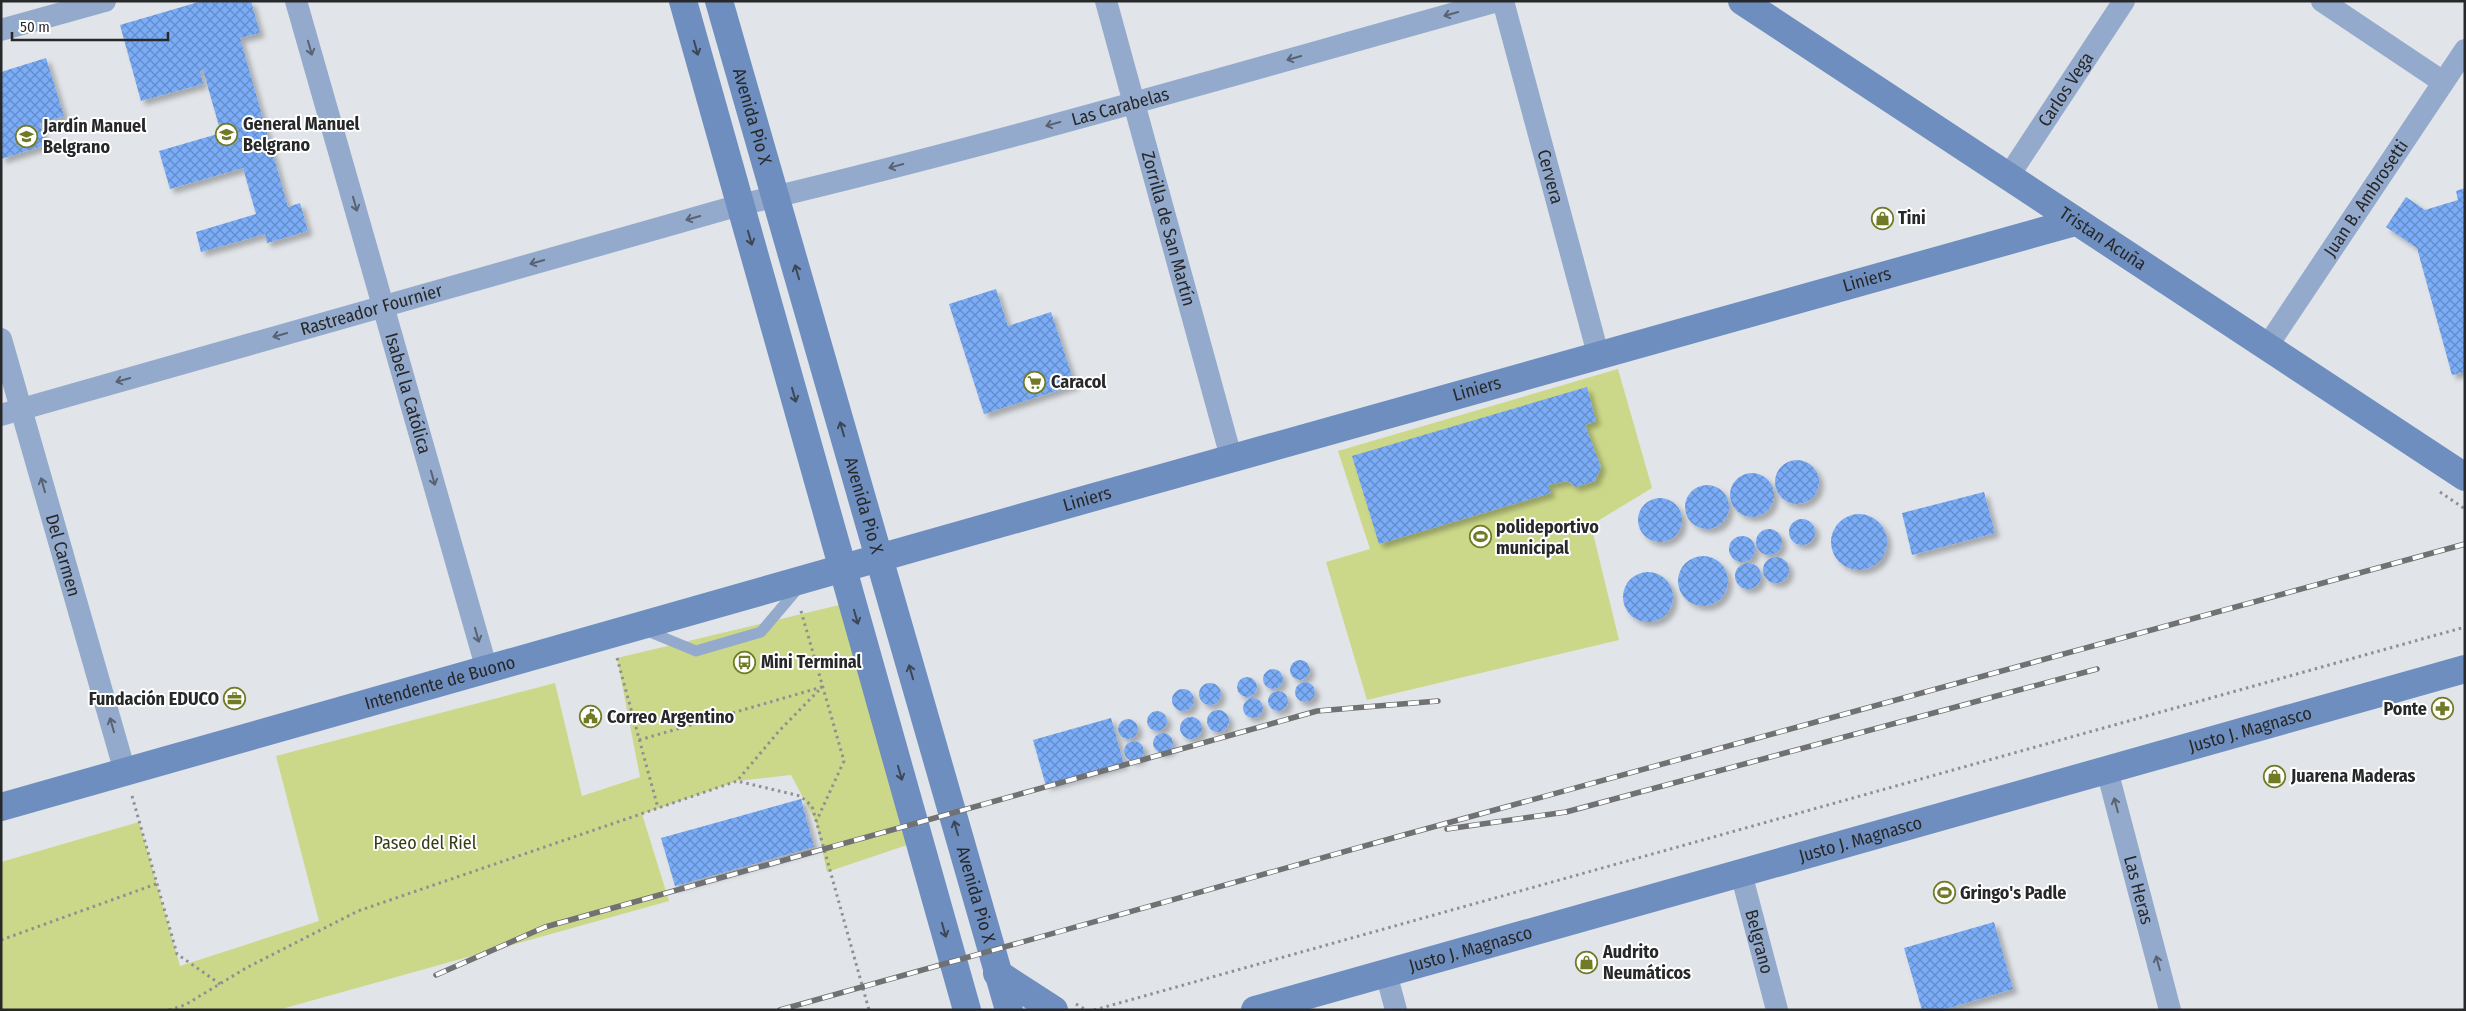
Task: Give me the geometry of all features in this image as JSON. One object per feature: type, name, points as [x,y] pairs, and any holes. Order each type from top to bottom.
[{"type":"main road","name":"Avenida Pio X","points":[[683,1],[843,570],[959,1002]]},
{"type":"main road","name":"Avenida Pio X","points":[[719,1],[1009,1010]]},
{"type":"main road","name":"Tristan Acuña","points":[[1744,2],[2465,478]]},
{"type":"main road","name":"Liniers","points":[[879,560],[1231,457],[2075,222]]},
{"type":"main road","name":"Intendente de Buono","points":[[1,807],[128,784],[487,670],[879,560]]},
{"type":"main road","name":"Justo J. Magnasco","points":[[1255,1010],[2465,669]]},
{"type":"main road","points":[[998,973],[1062,1005]]},
{"type":"street","points":[[1,30],[104,1]]},
{"type":"street","name":"Isabel la Católica","points":[[296,1],[487,670]]},
{"type":"street","name":"Zorrilla de San Martín","points":[[1106,1],[1231,457]]},
{"type":"street","name":"Las Carabelas","points":[[740,205],[1134,103],[1498,1]]},
{"type":"street","name":"Cervera","points":[[1503,1],[1598,354]]},
{"type":"street","name":"Carlos Vega","points":[[2008,176],[2124,1]]},
{"type":"street","points":[[2322,1],[2443,82]]},
{"type":"street","name":"Juan B. Ambrosetti","points":[[2266,348],[2465,50]]},
{"type":"street","name":"Rastreador Fournier","points":[[11,412],[740,205]]},
{"type":"street","name":"Del Carmen","points":[[1,339],[11,412],[128,784]]},
{"type":"street","name":"Las Heras","points":[[2107,770],[2170,1010]]},
{"type":"street","name":"Belgrano","points":[[1741,873],[1778,1010]]},
{"type":"street","points":[[1386,973],[1396,1010]]},
{"type":"lane","points":[[638,627],[696,651],[761,632],[805,580]]},
{"type":"path","points":[[805,580],[801,613],[844,761],[816,822]]},
{"type":"path","points":[[1094,1010],[2465,626]]},
{"type":"path","points":[[610,636],[658,808]]},
{"type":"path","points":[[639,740],[822,687]]},
{"type":"path","points":[[169,1010],[184,1005],[246,968],[358,911],[737,781],[779,731],[822,687]]},
{"type":"path","points":[[737,781],[800,796],[812,806],[869,1010]]},
{"type":"path","points":[[128,784],[177,954],[220,984]]},
{"type":"path","points":[[1,940],[156,884]]},
{"type":"path","points":[[1062,1005],[1086,1010]]},
{"type":"green space","name":"polideportivo municipal","points":[[1618,369],[1652,488],[1591,525],[1619,640],[1367,700],[1326,562],[1370,549],[1338,451]]},
{"type":"green space","name":"Paseo del Riel","points":[[852,602],[919,841],[827,872],[816,822],[791,775],[737,781],[642,814],[669,901],[278,1010],[1,1010],[1,862],[139,822],[180,966],[319,921],[276,756],[555,683],[582,796],[640,777],[617,658]]},
{"type":"building","points":[[202,1],[251,1],[260,33],[240,38],[288,207],[300,203],[308,231],[267,243],[265,234],[201,252],[196,232],[256,214],[243,168],[170,189],[159,151],[221,133],[203,70],[200,71],[203,84],[141,101],[120,25]]},
{"type":"building","points":[[46,58],[64,116],[40,124],[46,145],[1,159],[1,72]]},
{"type":"building","points":[[2465,188],[2465,372],[2452,375],[2417,248],[2386,227],[2406,197],[2425,210],[2458,200],[2456,191]]},
{"type":"building","points":[[996,289],[1008,326],[1051,312],[1075,385],[984,414],[949,304]]},
{"type":"building","points":[[1587,387],[1596,421],[1585,425],[1601,467],[1595,481],[1576,487],[1567,481],[1548,485],[1551,493],[1379,544],[1352,456]]},
{"type":"building","points":[[1801,460],[1813,466],[1818,473],[1818,491],[1813,498],[1806,503],[1793,504],[1785,501],[1778,494],[1775,478],[1778,470],[1785,463]]},
{"type":"building","points":[[1756,473],[1768,479],[1773,486],[1773,504],[1768,511],[1761,516],[1748,517],[1740,514],[1733,507],[1730,491],[1733,483],[1740,476]]},
{"type":"building","points":[[1711,485],[1723,491],[1728,498],[1728,516],[1723,523],[1716,528],[1703,529],[1695,526],[1688,519],[1685,503],[1688,495],[1695,488]]},
{"type":"building","points":[[1984,492],[1995,533],[1912,555],[1902,513]]},
{"type":"building","points":[[1664,498],[1676,504],[1681,511],[1681,529],[1676,536],[1669,541],[1656,542],[1648,539],[1641,532],[1638,516],[1641,508],[1648,501]]},
{"type":"building","points":[[1859,514],[1870,516],[1879,522],[1885,531],[1887,542],[1885,553],[1879,562],[1870,568],[1859,570],[1848,568],[1839,562],[1833,553],[1831,542],[1833,531],[1839,522],[1848,516]]},
{"type":"building","points":[[1802,519],[1811,523],[1815,532],[1811,541],[1802,545],[1793,541],[1789,532],[1793,523]]},
{"type":"building","points":[[1769,529],[1778,533],[1782,542],[1778,551],[1769,555],[1760,551],[1756,542],[1760,533]]},
{"type":"building","points":[[1742,536],[1751,540],[1755,549],[1751,558],[1742,562],[1733,558],[1729,549],[1733,540]]},
{"type":"building","points":[[1703,556],[1712,558],[1723,567],[1728,581],[1726,590],[1717,601],[1703,606],[1694,604],[1683,595],[1678,581],[1680,572],[1689,561]]},
{"type":"building","points":[[1776,557],[1785,561],[1789,570],[1785,579],[1776,583],[1767,579],[1763,570],[1767,561]]},
{"type":"building","points":[[1748,563],[1757,567],[1761,576],[1757,585],[1748,589],[1739,585],[1735,576],[1739,567]]},
{"type":"building","points":[[1648,572],[1657,574],[1668,583],[1673,597],[1671,606],[1662,617],[1648,622],[1639,620],[1628,611],[1623,597],[1625,588],[1634,577]]},
{"type":"building","points":[[1300,660],[1307,663],[1310,670],[1307,677],[1300,680],[1293,677],[1290,670],[1293,663]]},
{"type":"building","points":[[1273,669],[1280,672],[1283,679],[1280,686],[1273,689],[1266,686],[1263,679],[1266,672]]},
{"type":"building","points":[[1247,677],[1254,680],[1257,687],[1254,694],[1247,697],[1240,694],[1237,687],[1240,680]]},
{"type":"building","points":[[1305,682],[1312,685],[1315,692],[1312,699],[1305,702],[1298,699],[1295,692],[1298,685]]},
{"type":"building","points":[[1210,683],[1218,686],[1221,694],[1218,702],[1210,705],[1202,702],[1199,694],[1202,686]]},
{"type":"building","points":[[1179,689],[1187,689],[1194,696],[1194,704],[1187,711],[1179,711],[1172,704],[1172,696]]},
{"type":"building","points":[[1278,691],[1285,694],[1288,701],[1285,708],[1278,711],[1271,708],[1268,701],[1271,694]]},
{"type":"building","points":[[1253,698],[1260,701],[1263,708],[1260,715],[1253,718],[1246,715],[1243,708],[1246,701]]},
{"type":"building","points":[[1214,710],[1222,710],[1229,717],[1229,725],[1222,732],[1214,732],[1207,725],[1207,717]]},
{"type":"building","points":[[1157,711],[1164,714],[1167,721],[1164,728],[1157,731],[1150,728],[1147,721],[1150,714]]},
{"type":"building","points":[[1187,717],[1195,717],[1202,724],[1202,732],[1195,739],[1187,739],[1180,732],[1180,724]]},
{"type":"building","points":[[1111,718],[1124,764],[1046,786],[1033,740]]},
{"type":"building","points":[[1128,719],[1135,722],[1138,729],[1135,736],[1128,739],[1121,736],[1118,729],[1121,722]]},
{"type":"building","points":[[1163,733],[1170,736],[1173,743],[1170,750],[1163,753],[1156,750],[1153,743],[1156,736]]},
{"type":"building","points":[[1134,741],[1141,744],[1144,751],[1141,758],[1134,761],[1127,758],[1124,751],[1127,744]]},
{"type":"building","points":[[801,799],[814,847],[675,886],[661,838]]},
{"type":"building","points":[[1994,922],[2013,989],[1943,1010],[1922,1010],[1904,948]]},
{"type":"railway","points":[[780,1010],[1400,836],[2465,544]]},
{"type":"railway","points":[[1447,829],[1566,812],[2097,669]]},
{"type":"railway","points":[[436,975],[545,927],[1317,711],[1438,701]]},
{"type":"place","name":"General Manuel Belgrano","points":[[227,134]]},
{"type":"place","name":"Jardín Manuel Belgrano","points":[[27,136]]},
{"type":"place","name":"Tini","points":[[1882,218]]},
{"type":"place","name":"Caracol","points":[[1035,382]]},
{"type":"place","name":"polideportivo municipal","points":[[1480,537]]},
{"type":"place","name":"Mini Terminal","points":[[745,662]]},
{"type":"place","name":"Fundación EDUCO","points":[[235,699]]},
{"type":"place","name":"Ponte","points":[[2443,709]]},
{"type":"place","name":"Correo Argentino","points":[[591,717]]},
{"type":"place","name":"Juarena Maderas","points":[[2275,776]]},
{"type":"place","name":"Gringo's Padle","points":[[1944,893]]},
{"type":"place","name":"Audrito Neumáticos","points":[[1587,962]]}]
